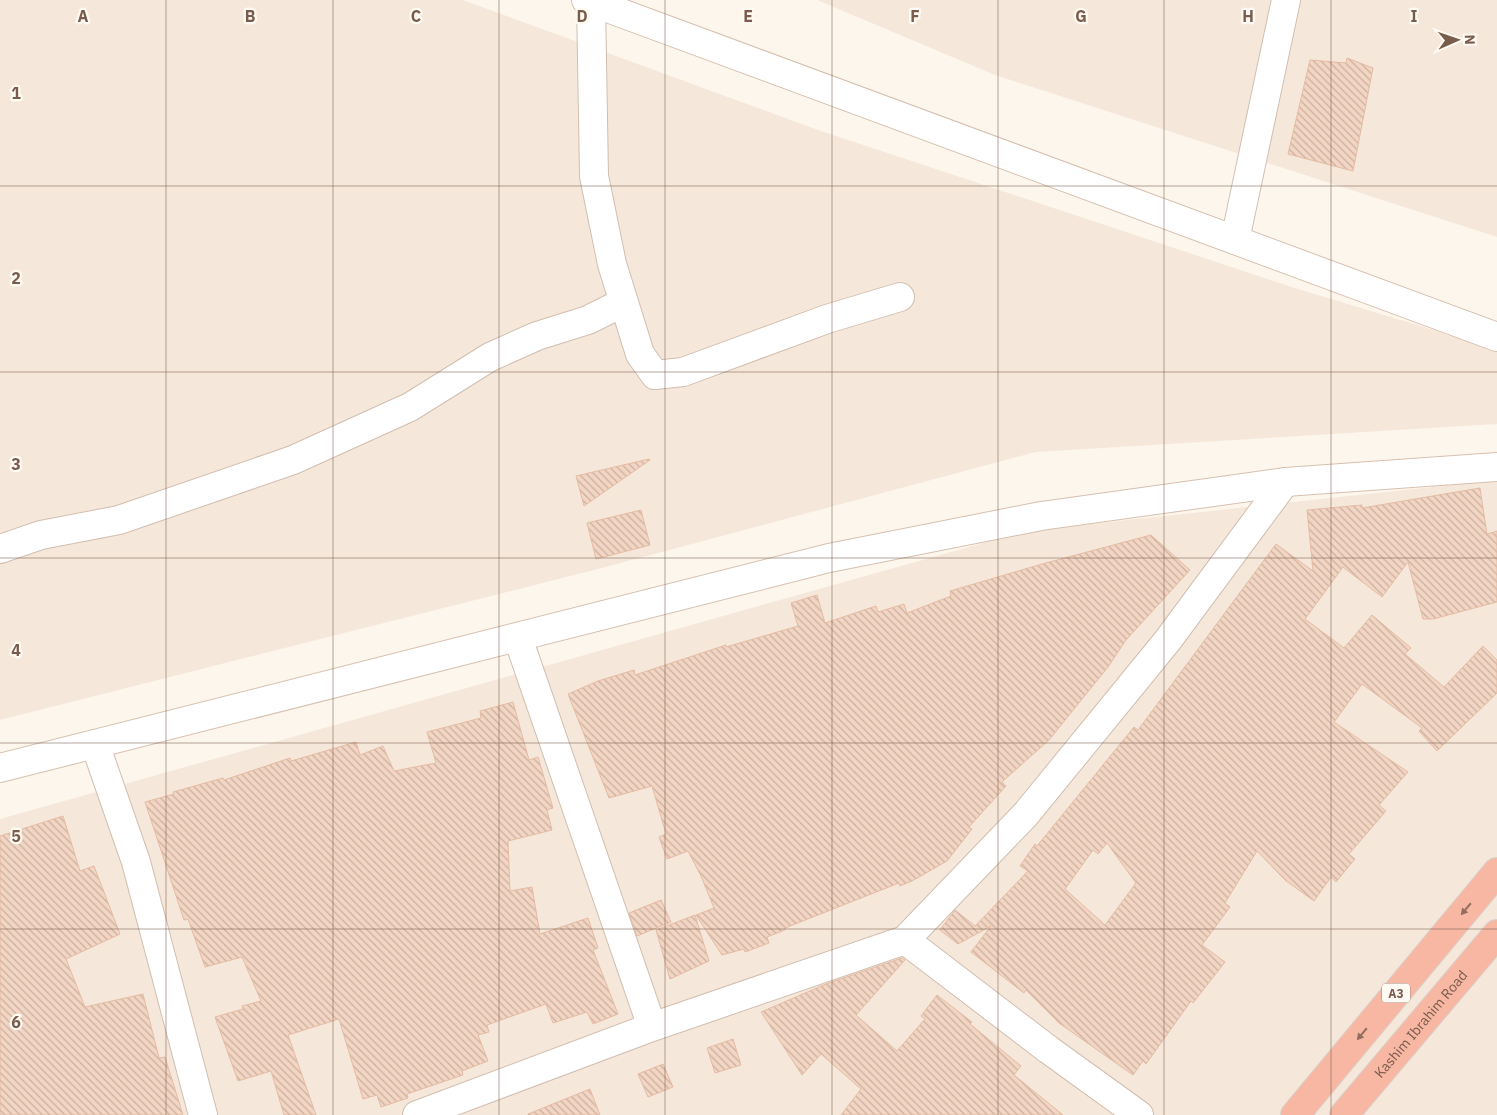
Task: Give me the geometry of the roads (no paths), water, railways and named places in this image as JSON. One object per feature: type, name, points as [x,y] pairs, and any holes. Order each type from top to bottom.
[{"type":"highway","name":"A3","points":[[1295,1115],[1497,872]]},
{"type":"highway","name":"Kashim Ibrahim Road","points":[[1344,1115],[1497,934]]},
{"type":"street","points":[[1235,240],[1286,0]]},
{"type":"street","points":[[900,297],[827,318],[683,372],[655,375],[640,354],[612,264],[594,176],[589,1],[1497,337]]},
{"type":"street","points":[[0,549],[41,535],[119,520],[293,460],[410,406],[490,357],[537,336],[588,320],[624,302]]},
{"type":"street","points":[[0,768],[829,558],[1041,516],[1285,482],[1497,467]]},
{"type":"street","points":[[417,1115],[652,1027],[905,940],[1026,814],[1168,640],[1285,482]]},
{"type":"street","points":[[518,638],[652,1027]]},
{"type":"street","points":[[95,744],[136,862],[203,1115]]},
{"type":"street","points":[[905,940],[1049,1050],[1139,1115]]}]
